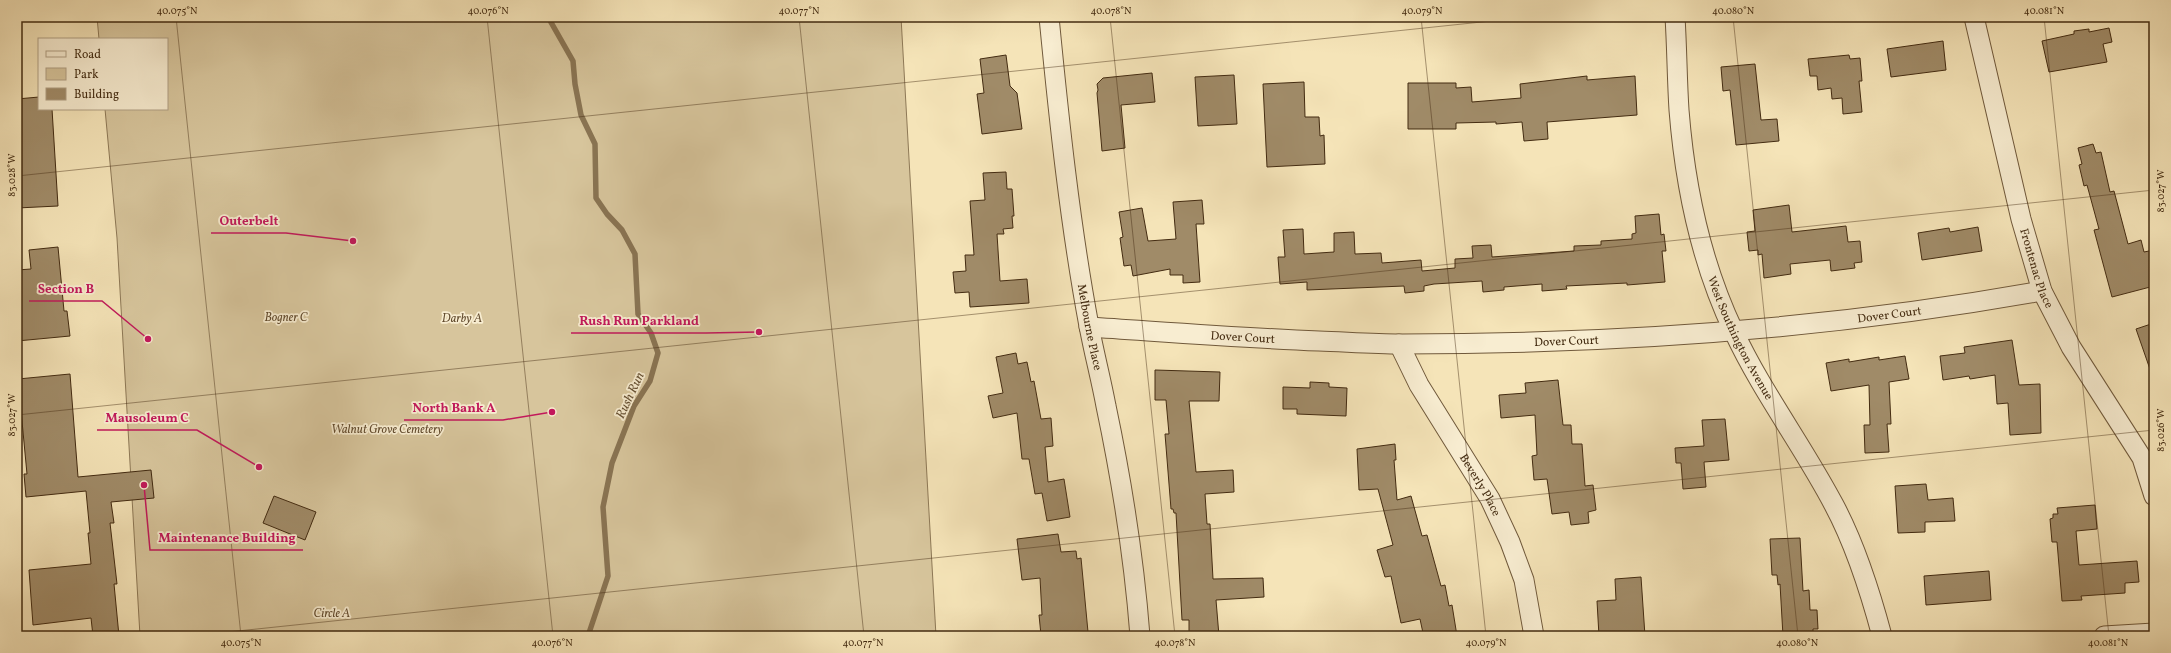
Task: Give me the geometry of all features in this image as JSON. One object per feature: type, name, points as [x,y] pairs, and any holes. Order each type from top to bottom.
[{"type":"street","name":"Melbourne Place","points":[[1049,17],[1059,120],[1074,234],[1089,327],[1123,494],[1136,578],[1140,636]]},
{"type":"street","name":"West Southington Avenue","points":[[1675,17],[1680,117],[1685,164],[1695,218],[1715,284],[1734,332],[1755,372],[1835,506],[1869,588],[1882,636]]},
{"type":"street","name":"Frontenac Place","points":[[1974,17],[2021,219],[2042,291],[2072,347],[2142,458],[2154,496]]},
{"type":"street","name":"Dover Court","points":[[1089,327],[1254,338],[1399,344],[1644,338],[1734,332],[1900,314],[2042,291]]},
{"type":"street","name":"Beverly Place","points":[[1399,344],[1419,385],[1490,499],[1510,542],[1524,580],[1534,636]]},
{"type":"street","points":[[2104,636],[2154,633]]},
{"type":"green space","points":[[97,17],[901,17],[936,636],[140,636],[117,238],[105,110],[168,110],[168,38],[99,38]]},
{"type":"building","points":[[2109,28],[2112,42],[2103,44],[2107,62],[2049,72],[2042,41],[2074,34],[2074,31],[2089,29],[2089,32]]},
{"type":"building","points":[[1943,41],[1946,70],[1891,77],[1887,49]]},
{"type":"building","points":[[1006,55],[1010,86],[1017,93],[1022,129],[982,134],[977,94],[984,93],[980,59]]},
{"type":"building","points":[[1849,55],[1850,59],[1860,58],[1862,81],[1859,81],[1862,112],[1843,114],[1842,98],[1832,99],[1831,88],[1818,90],[1817,76],[1810,76],[1808,59]]},
{"type":"building","points":[[1755,64],[1761,120],[1777,119],[1779,141],[1736,145],[1730,90],[1723,91],[1721,67]]},
{"type":"building","points":[[1152,73],[1155,102],[1121,105],[1125,148],[1102,151],[1097,84],[1103,78]]},
{"type":"building","points":[[1234,75],[1237,124],[1198,126],[1195,77]]},
{"type":"building","points":[[1587,76],[1587,80],[1635,76],[1637,115],[1547,122],[1548,139],[1524,141],[1522,122],[1496,124],[1496,122],[1456,123],[1456,129],[1408,129],[1408,83],[1456,83],[1456,88],[1471,87],[1472,102],[1521,98],[1520,84]]},
{"type":"building","points":[[1304,82],[1305,117],[1319,117],[1320,136],[1324,135],[1325,164],[1267,167],[1263,84]]},
{"type":"building","points":[[38,97],[38,110],[52,110],[58,206],[17,208],[17,99]]},
{"type":"building","points":[[2093,144],[2096,153],[2101,152],[2110,192],[2114,191],[2128,244],[2141,240],[2144,252],[2154,250],[2154,286],[2112,297],[2094,230],[2099,229],[2087,185],[2084,186],[2079,165],[2082,164],[2078,148]]},
{"type":"building","points":[[1006,172],[1007,189],[1012,189],[1014,216],[1012,216],[1013,228],[1003,229],[1004,234],[997,234],[1000,281],[1027,279],[1029,303],[970,307],[969,292],[955,293],[953,272],[966,271],[965,255],[974,255],[970,201],[985,200],[983,173]]},
{"type":"building","points":[[1202,200],[1204,224],[1196,224],[1200,282],[1183,283],[1183,275],[1170,275],[1170,269],[1133,276],[1131,265],[1124,266],[1120,238],[1123,237],[1119,212],[1142,208],[1148,241],[1176,239],[1173,202]]},
{"type":"building","points":[[1789,205],[1792,232],[1846,226],[1848,242],[1860,241],[1862,262],[1854,263],[1855,268],[1831,271],[1830,260],[1790,264],[1791,274],[1764,278],[1762,254],[1758,255],[1758,250],[1749,251],[1747,232],[1755,231],[1753,210]]},
{"type":"building","points":[[1659,214],[1661,235],[1664,234],[1666,251],[1662,251],[1665,282],[1627,285],[1627,283],[1566,286],[1567,289],[1542,291],[1542,284],[1504,287],[1504,290],[1483,292],[1482,281],[1434,284],[1424,286],[1424,291],[1405,293],[1404,286],[1307,290],[1307,282],[1280,284],[1278,257],[1285,257],[1283,230],[1303,229],[1304,254],[1334,252],[1334,233],[1354,232],[1355,254],[1381,253],[1382,263],[1421,260],[1422,271],[1455,268],[1455,259],[1473,258],[1472,246],[1491,245],[1492,257],[1574,251],[1574,246],[1601,245],[1601,241],[1632,239],[1632,234],[1636,233],[1635,216]]},
{"type":"building","points":[[1978,227],[1982,251],[1922,260],[1918,233],[1949,228],[1950,232]]},
{"type":"building","points":[[58,247],[64,311],[67,311],[70,336],[17,341],[17,270],[31,269],[29,250]]},
{"type":"building","points":[[2154,323],[2154,374],[2152,375],[2136,329]]},
{"type":"building","points":[[2012,340],[2019,385],[2040,384],[2041,433],[2010,435],[2008,403],[1997,404],[1995,375],[1970,379],[1969,376],[1943,380],[1940,356],[1965,353],[1964,347]]},
{"type":"building","points":[[1016,353],[1018,364],[1027,362],[1031,382],[1034,381],[1041,419],[1051,418],[1053,446],[1045,447],[1048,482],[1064,479],[1070,517],[1047,521],[1042,493],[1035,494],[1029,459],[1022,459],[1017,413],[993,418],[988,396],[1003,393],[996,357]]},
{"type":"building","points":[[1905,356],[1909,379],[1889,382],[1891,424],[1887,424],[1889,452],[1865,453],[1864,425],[1870,425],[1869,385],[1831,391],[1826,363],[1849,359],[1849,362],[1879,357],[1879,360]]},
{"type":"building","points":[[1155,370],[1220,372],[1219,401],[1189,401],[1196,472],[1233,470],[1234,492],[1205,494],[1207,524],[1210,524],[1213,579],[1263,578],[1264,597],[1216,600],[1219,636],[1189,636],[1189,620],[1182,620],[1176,513],[1174,513],[1173,509],[1171,509],[1165,434],[1169,434],[1166,400],[1155,400]]},
{"type":"building","points":[[70,374],[78,477],[151,470],[154,498],[111,502],[114,523],[110,523],[117,584],[114,584],[119,636],[93,636],[91,618],[33,625],[29,570],[91,564],[88,533],[90,533],[86,491],[26,497],[24,474],[27,474],[18,379]]},
{"type":"building","points":[[1558,380],[1563,425],[1571,425],[1572,444],[1582,444],[1585,486],[1593,485],[1596,510],[1588,512],[1589,523],[1571,525],[1569,512],[1552,514],[1547,479],[1534,480],[1532,456],[1537,455],[1535,415],[1501,418],[1499,395],[1526,393],[1525,383]]},
{"type":"building","points":[[1310,382],[1329,383],[1329,387],[1347,388],[1346,416],[1297,414],[1297,409],[1283,409],[1283,387],[1310,388]]},
{"type":"building","points":[[1725,419],[1729,460],[1704,462],[1706,487],[1683,489],[1681,463],[1676,463],[1675,448],[1704,446],[1702,420]]},
{"type":"building","points":[[1395,444],[1396,460],[1394,460],[1397,500],[1411,496],[1422,536],[1427,535],[1441,586],[1445,585],[1449,606],[1452,605],[1457,636],[1429,636],[1428,632],[1423,633],[1420,619],[1401,623],[1391,576],[1385,577],[1377,550],[1393,545],[1378,489],[1359,490],[1357,449]]},
{"type":"building","points":[[1926,484],[1928,500],[1953,498],[1955,521],[1925,522],[1925,532],[1898,533],[1895,486]]},
{"type":"building","points":[[274,496],[316,512],[305,540],[263,523]]},
{"type":"building","points":[[2095,505],[2097,529],[2076,531],[2079,565],[2137,561],[2139,582],[2125,583],[2125,593],[2081,596],[2082,600],[2062,601],[2057,542],[2052,542],[2050,519],[2053,518],[2053,514],[2058,514],[2057,508]]},
{"type":"building","points":[[1058,534],[1061,552],[1076,551],[1077,559],[1081,558],[1088,632],[1041,635],[1039,615],[1042,615],[1040,578],[1022,580],[1017,539]]},
{"type":"building","points":[[1800,538],[1803,591],[1809,590],[1810,610],[1817,610],[1818,629],[1813,629],[1813,636],[1783,636],[1780,584],[1778,585],[1777,575],[1772,575],[1770,539]]},
{"type":"building","points":[[1989,571],[1991,600],[1926,605],[1924,576]]},
{"type":"building","points":[[1641,577],[1645,636],[1599,636],[1597,601],[1616,600],[1615,579]]},
{"type":"waterway","name":"Rush Run","points":[[548,17],[573,61],[575,84],[581,115],[595,144],[596,198],[607,214],[622,230],[635,254],[638,314],[651,333],[658,353],[650,381],[634,406],[612,463],[603,507],[608,576],[588,636]]},
{"type":"place","name":"Outerbelt","points":[[353,241]]},
{"type":"place","name":"Rush Run Parkland","points":[[759,332]]},
{"type":"place","name":"Section B","points":[[148,339]]},
{"type":"place","name":"North Bank A","points":[[552,412]]},
{"type":"place","name":"Mausoleum C","points":[[259,467]]},
{"type":"place","name":"Maintenance Building","points":[[144,485]]},
{"type":"park label","name":"Bogner C","points":[[286,317]]},
{"type":"park label","name":"Darby A","points":[[462,318]]},
{"type":"park label","name":"Walnut Grove Cemetery","points":[[387,429]]},
{"type":"park label","name":"Circle A","points":[[332,613]]}]
